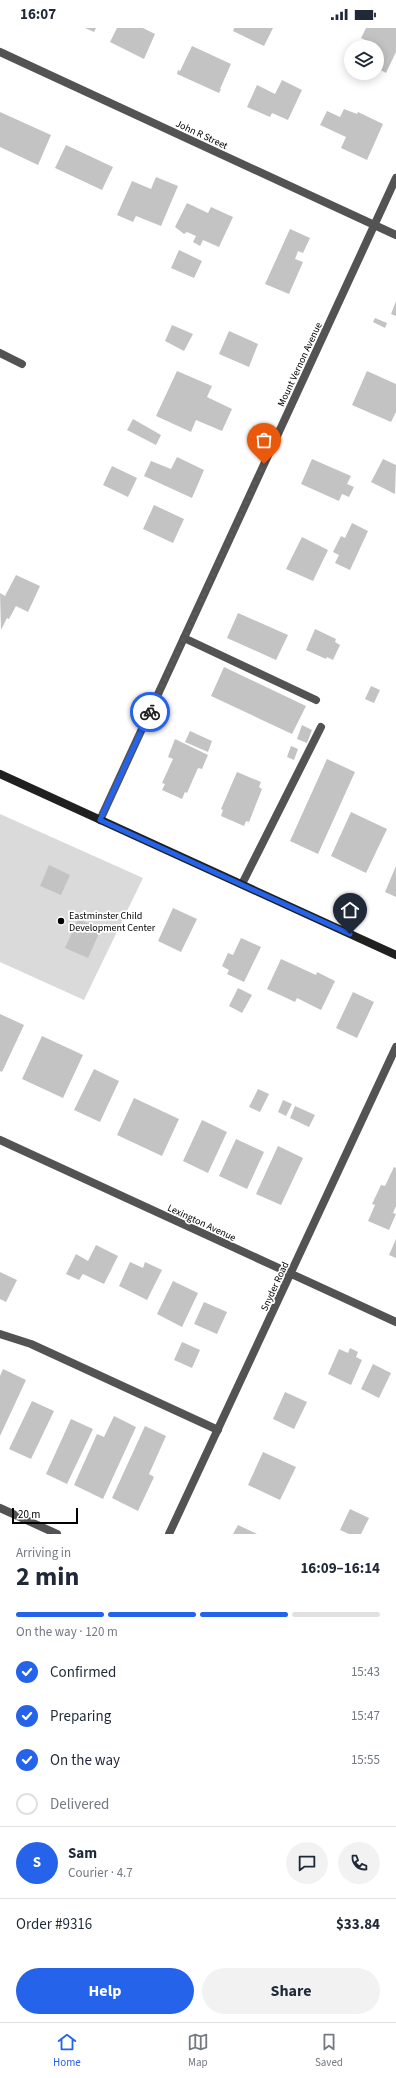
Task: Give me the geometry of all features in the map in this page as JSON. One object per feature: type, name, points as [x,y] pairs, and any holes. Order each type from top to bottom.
[{"type":"street","name":"John R Street","points":[[0,52],[396,235]]},
{"type":"street","name":"Mount Vernon Avenue","points":[[100,820],[396,178]]},
{"type":"street","points":[[0,353],[22,364]]},
{"type":"street","points":[[184,638],[316,700]]},
{"type":"street","points":[[242,884],[321,727]]},
{"type":"street","points":[[0,774],[396,955]]},
{"type":"street","name":"Snyder Road","points":[[169,1534],[396,1047]]},
{"type":"street","name":"Lexington Avenue","points":[[0,1140],[396,1322]]},
{"type":"street","points":[[0,1334],[31,1344],[218,1430]]},
{"type":"street","points":[[0,1508],[57,1534]]},
{"type":"shaded area","name":"Eastminster Child Development Center","points":[[0,814],[143,878],[84,1000],[0,962]]},
{"type":"building","points":[[85,28],[96,28],[94,32]]},
{"type":"building","points":[[117,28],[143,28],[155,34],[144,59],[110,42]]},
{"type":"building","points":[[234,28],[273,28],[264,46],[233,31]]},
{"type":"building","points":[[366,28],[396,28],[396,52],[386,73],[384,72],[384,40],[365,40],[361,38]]},
{"type":"building","points":[[192,46],[231,64],[219,93],[177,74],[178,70],[180,71]]},
{"type":"building","points":[[282,80],[302,90],[288,120],[272,113],[270,117],[247,107],[257,85],[275,94]]},
{"type":"building","points":[[344,109],[357,114],[358,112],[383,124],[367,160],[341,148],[346,137],[320,125],[327,111],[340,117]]},
{"type":"building","points":[[0,112],[51,135],[38,165],[0,147]]},
{"type":"building","points":[[66,145],[113,167],[102,190],[55,168]]},
{"type":"building","points":[[156,177],[178,186],[161,226],[136,216],[133,222],[117,215],[132,181],[151,189]]},
{"type":"building","points":[[187,203],[208,213],[211,207],[233,217],[219,247],[203,240],[200,246],[193,242],[196,236],[187,232],[184,234],[175,227]]},
{"type":"building","points":[[290,229],[310,238],[303,253],[298,251],[295,259],[303,262],[289,294],[265,284]]},
{"type":"building","points":[[179,250],[202,261],[194,278],[171,268]]},
{"type":"building","points":[[396,301],[396,316],[391,314]]},
{"type":"building","points":[[375,318],[387,323],[385,328],[373,322]]},
{"type":"building","points":[[172,325],[193,334],[184,351],[165,341]]},
{"type":"building","points":[[229,331],[258,344],[249,367],[219,354]]},
{"type":"building","points":[[177,371],[212,386],[207,397],[232,409],[222,431],[196,420],[191,432],[156,416]]},
{"type":"building","points":[[367,371],[396,384],[396,412],[391,422],[352,405]]},
{"type":"building","points":[[133,419],[161,435],[156,445],[127,430]]},
{"type":"building","points":[[177,457],[204,470],[192,498],[144,476],[151,461],[171,469]]},
{"type":"building","points":[[312,459],[351,476],[347,484],[354,487],[349,497],[342,494],[339,501],[301,484]]},
{"type":"building","points":[[383,459],[396,465],[395,494],[371,482]]},
{"type":"building","points":[[112,466],[137,478],[128,497],[103,485]]},
{"type":"building","points":[[154,505],[184,519],[173,543],[143,529]]},
{"type":"building","points":[[352,523],[368,531],[350,570],[335,563],[339,555],[333,552],[341,536],[345,538]]},
{"type":"building","points":[[302,537],[328,550],[313,581],[286,569]]},
{"type":"building","points":[[16,575],[40,586],[28,612],[16,606],[9,619],[7,618],[1,630],[0,593],[5,596]]},
{"type":"building","points":[[238,613],[288,635],[276,660],[227,638]]},
{"type":"building","points":[[315,629],[336,639],[335,642],[340,645],[333,660],[327,657],[326,659],[306,650]]},
{"type":"building","points":[[224,667],[306,706],[292,734],[211,696]]},
{"type":"building","points":[[371,686],[380,690],[374,703],[365,699]]},
{"type":"building","points":[[302,725],[312,730],[307,743],[297,739]]},
{"type":"building","points":[[190,731],[212,741],[208,752],[185,742]]},
{"type":"building","points":[[175,739],[208,755],[202,769],[198,768],[187,793],[185,792],[182,799],[162,790],[165,784],[162,783],[173,759],[168,757]]},
{"type":"building","points":[[291,746],[298,749],[294,760],[287,757]]},
{"type":"building","points":[[327,759],[355,772],[318,854],[290,841]]},
{"type":"building","points":[[237,772],[261,782],[259,787],[262,789],[249,822],[246,821],[244,826],[221,816],[223,810],[221,809]]},
{"type":"building","points":[[351,812],[387,829],[366,873],[331,856]]},
{"type":"building","points":[[49,865],[70,875],[61,895],[40,886]]},
{"type":"building","points":[[396,866],[396,897],[385,892]]},
{"type":"building","points":[[173,908],[197,919],[181,952],[158,941]]},
{"type":"building","points":[[78,919],[101,929],[88,958],[65,948]]},
{"type":"building","points":[[241,938],[261,947],[244,982],[227,974],[229,970],[222,966],[228,953],[233,955]]},
{"type":"building","points":[[281,959],[316,975],[317,972],[335,981],[321,1010],[297,998],[295,1002],[267,989]]},
{"type":"building","points":[[238,988],[252,995],[242,1013],[229,1006]]},
{"type":"building","points":[[353,992],[374,1002],[357,1038],[336,1028]]},
{"type":"building","points":[[0,1014],[24,1025],[2,1072],[0,1071]]},
{"type":"building","points":[[42,1036],[83,1055],[63,1098],[22,1079]]},
{"type":"building","points":[[94,1069],[119,1081],[100,1122],[74,1110]]},
{"type":"building","points":[[258,1089],[269,1094],[260,1112],[249,1107]]},
{"type":"building","points":[[134,1098],[179,1119],[162,1156],[117,1135]]},
{"type":"building","points":[[283,1100],[292,1104],[286,1116],[278,1112]]},
{"type":"building","points":[[295,1106],[315,1115],[309,1127],[290,1118]]},
{"type":"building","points":[[202,1120],[227,1132],[208,1173],[183,1161]]},
{"type":"building","points":[[236,1139],[264,1152],[247,1189],[219,1176]]},
{"type":"building","points":[[278,1146],[303,1158],[281,1205],[256,1194]]},
{"type":"building","points":[[394,1167],[396,1168],[396,1206],[393,1213],[396,1214],[389,1230],[368,1221],[375,1205],[372,1204],[381,1185],[385,1186]]},
{"type":"building","points":[[396,1239],[396,1258],[389,1255]]},
{"type":"building","points":[[96,1245],[118,1256],[104,1284],[83,1274],[79,1280],[66,1274],[76,1254],[88,1261]]},
{"type":"building","points":[[130,1262],[143,1268],[145,1262],[162,1270],[147,1300],[119,1286]]},
{"type":"building","points":[[0,1272],[17,1280],[6,1302],[0,1299]]},
{"type":"building","points":[[173,1281],[198,1293],[182,1327],[157,1314]]},
{"type":"building","points":[[204,1302],[227,1312],[217,1334],[194,1324]]},
{"type":"building","points":[[182,1342],[200,1350],[192,1368],[174,1360]]},
{"type":"building","points":[[350,1348],[358,1352],[356,1357],[362,1360],[351,1385],[328,1374],[339,1349],[348,1353]]},
{"type":"building","points":[[373,1364],[391,1373],[379,1398],[361,1389]]},
{"type":"building","points":[[3,1369],[26,1380],[0,1436],[0,1376]]},
{"type":"building","points":[[285,1392],[307,1402],[294,1429],[273,1419]]},
{"type":"building","points":[[32,1401],[54,1411],[31,1459],[9,1449]]},
{"type":"building","points":[[114,1416],[136,1427],[103,1499],[74,1485],[97,1434],[104,1437]]},
{"type":"building","points":[[71,1419],[93,1429],[67,1484],[46,1474]]},
{"type":"building","points":[[145,1426],[166,1436],[149,1474],[154,1477],[138,1511],[112,1498]]},
{"type":"building","points":[[263,1452],[296,1467],[280,1500],[248,1485]]},
{"type":"building","points":[[350,1509],[369,1518],[361,1534],[349,1534],[340,1530]]},
{"type":"building","points":[[238,1525],[257,1534],[233,1534]]},
{"type":"way so far","points":[[150,712],[264,464]]},
{"type":"place","name":"Eastminster Child Development Center","points":[[61,921]]},
{"type":"route","points":[[150,712],[100,820],[350,934]]}]
